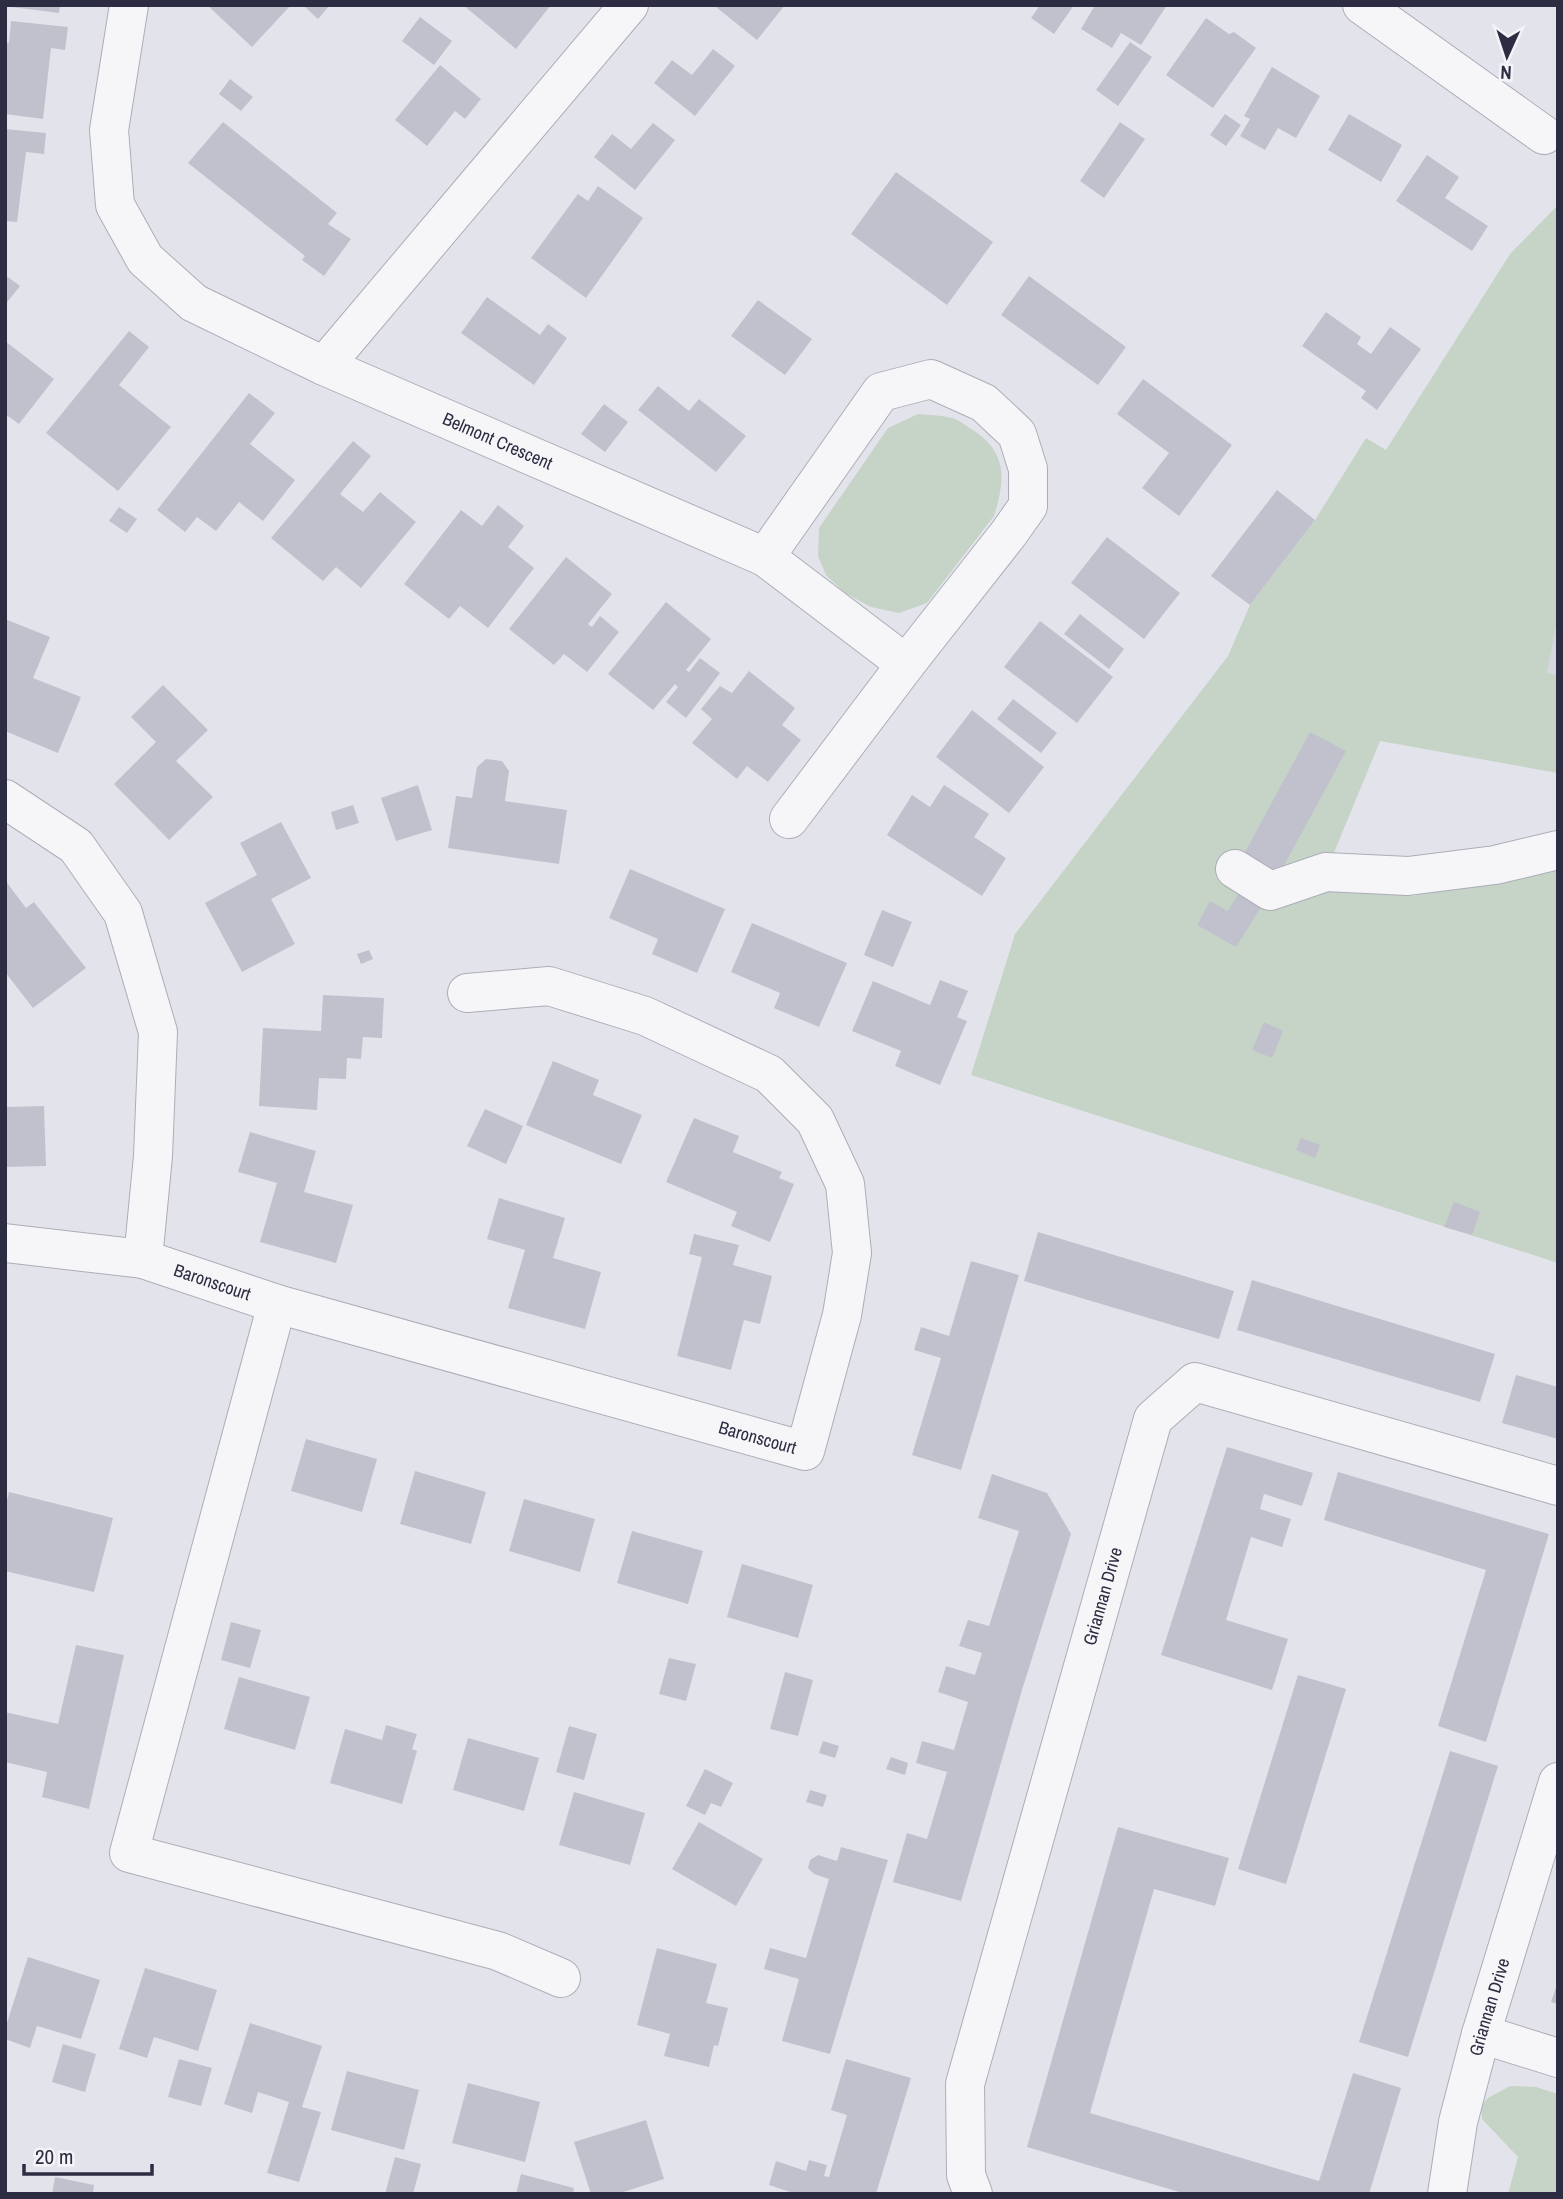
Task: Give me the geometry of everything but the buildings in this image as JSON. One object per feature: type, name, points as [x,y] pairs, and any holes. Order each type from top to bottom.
[{"type":"street","name":"Belmont Crescent","points":[[130,5],[108,130],[115,205],[145,259],[194,303],[324,366],[765,557],[906,664]]},
{"type":"street","points":[[324,366],[629,5]]},
{"type":"street","points":[[1362,5],[1544,135]]},
{"type":"street","points":[[765,557],[881,392],[931,379],[984,403],[1017,434],[1028,470],[1028,506],[789,819]]},
{"type":"street","points":[[5,799],[76,846],[123,913],[159,1032],[153,1156],[143,1259]]},
{"type":"street","points":[[1235,870],[1270,891],[1326,872],[1408,876],[1495,864],[1558,850]]},
{"type":"street","name":"Baronscourt","points":[[5,1243],[143,1259],[277,1304],[805,1451],[842,1315],[852,1253],[845,1184],[815,1120],[769,1074],[645,1016],[549,986],[467,993]]},
{"type":"street","points":[[277,1304],[129,1853],[498,1951],[562,1978]]},
{"type":"street","name":"Griannan Drive","points":[[974,2194],[966,2175],[965,2084],[1153,1419],[1195,1382],[1558,1486]]},
{"type":"street","name":"Griannan Drive","points":[[1447,2194],[1458,2122],[1480,2034],[1558,1782]]},
{"type":"street","points":[[1480,2034],[1558,2058]]},
{"type":"shaded area","points":[[1558,617],[1558,676],[1547,673]]},
{"type":"green space","points":[[1558,205],[1558,617],[1547,673],[1558,676],[1558,773],[1380,741],[1322,885],[1413,896],[1558,864],[1558,1263],[971,1075],[1015,934],[1228,656],[1250,605],[1315,520],[1366,438],[1386,450],[1510,254]]},
{"type":"green space","points":[[918,414],[954,419],[983,437],[997,456],[1001,489],[994,516],[927,603],[899,613],[871,607],[845,593],[826,575],[818,556],[819,528],[888,428]]},
{"type":"green space","points":[[1510,2086],[1536,2087],[1558,2094],[1558,2194],[1508,2194],[1518,2157],[1482,2119],[1481,2106],[1488,2098]]}]
